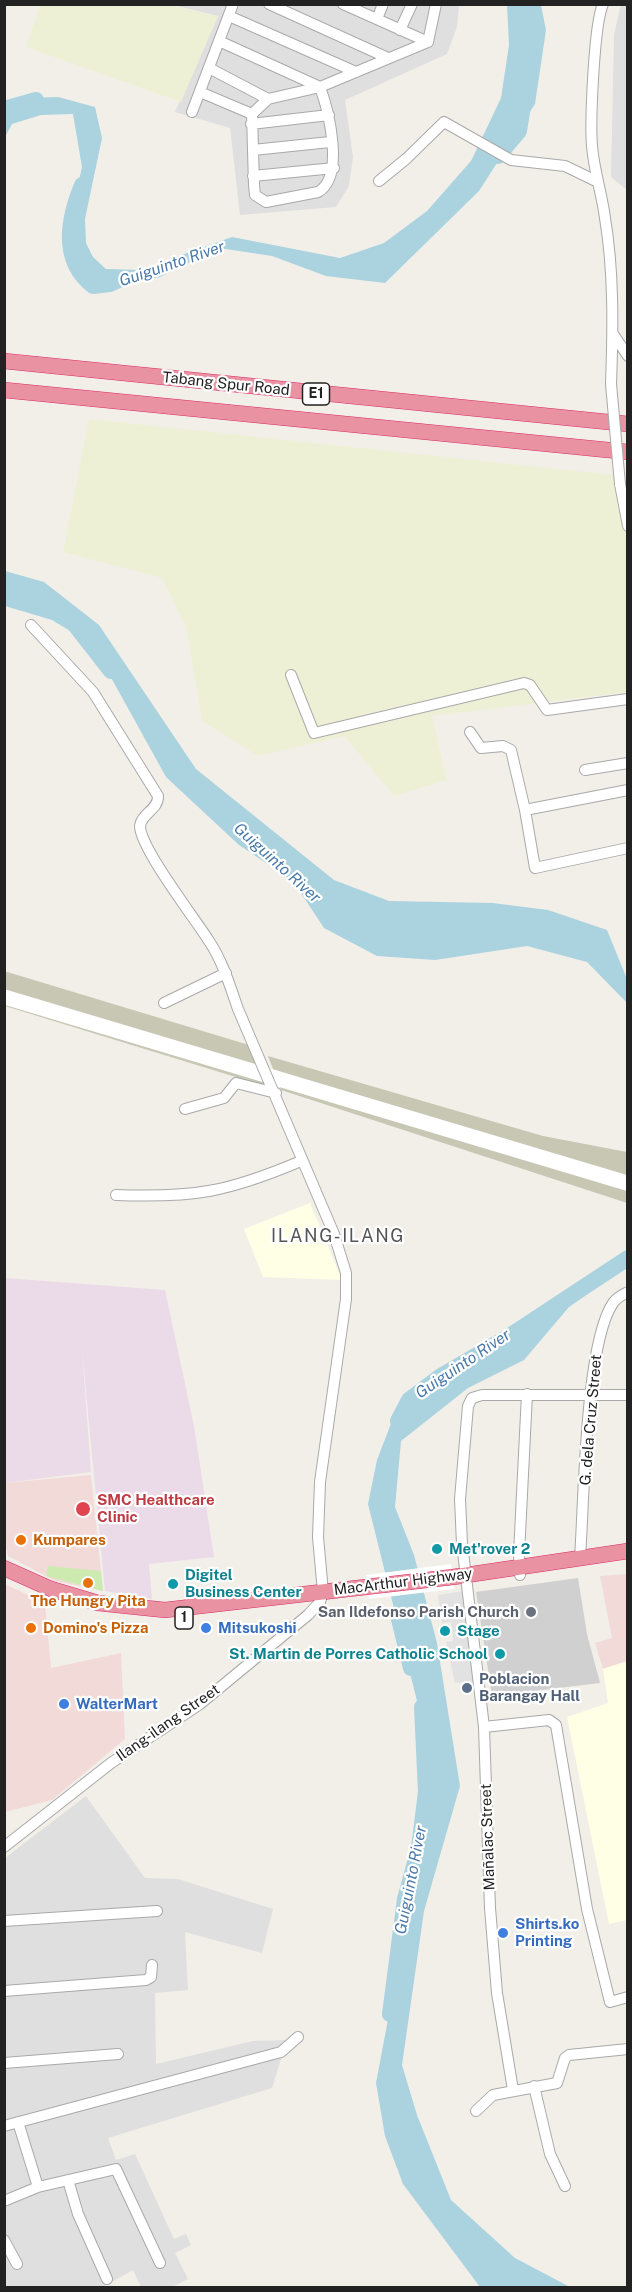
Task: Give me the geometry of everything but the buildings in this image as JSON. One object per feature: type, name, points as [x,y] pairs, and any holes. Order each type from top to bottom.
[{"type":"highway","name":"Tabang Spur Road","points":[[4,362],[627,424]]},
{"type":"highway","name":"Tabang Spur Road","points":[[4,390],[627,452]]},
{"type":"highway","name":"MacArthur Highway","points":[[520,1571],[627,1551]]},
{"type":"highway","name":"MacArthur Highway","points":[[4,1568],[51,1589],[98,1603],[165,1610],[321,1597],[520,1571],[627,1561]]},
{"type":"highway","name":"MacArthur Highway","points":[[4,1578],[62,1602],[96,1612],[140,1618],[165,1619],[223,1615],[321,1597]]},
{"type":"street","points":[[269,4],[388,58]]},
{"type":"street","points":[[343,4],[355,7],[429,42]]},
{"type":"street","points":[[377,19],[383,4]]},
{"type":"street","points":[[400,30],[412,4]]},
{"type":"street","points":[[429,42],[436,4]]},
{"type":"street","points":[[603,4],[597,36],[592,144],[596,181],[605,218],[612,332],[611,384],[620,484],[627,526]]},
{"type":"street","points":[[192,112],[231,10],[356,72]]},
{"type":"street","points":[[219,41],[320,87],[329,115],[334,168],[325,188],[318,192],[266,202],[255,195],[251,119],[268,99],[320,87],[429,42]]},
{"type":"street","points":[[209,68],[268,99]]},
{"type":"street","points":[[200,92],[251,119],[329,115]]},
{"type":"street","points":[[379,181],[406,159],[444,122],[511,160],[565,166],[596,181]]},
{"type":"street","points":[[253,150],[330,142]]},
{"type":"street","points":[[253,176],[334,168]]},
{"type":"street","points":[[612,332],[627,356]]},
{"type":"street","points":[[31,625],[93,692],[158,796],[157,804],[142,821],[141,830],[153,856],[209,941],[226,973],[238,1009],[276,1094],[301,1161],[334,1233],[347,1281],[320,1482],[318,1537],[321,1597]]},
{"type":"street","points":[[291,675],[314,733],[524,683],[530,685],[547,710],[627,699]]},
{"type":"street","points":[[470,732],[481,748],[503,746],[511,750],[525,810],[534,868],[627,848]]},
{"type":"street","points":[[585,770],[627,763]]},
{"type":"street","points":[[525,810],[627,790]]},
{"type":"street","points":[[164,1004],[226,973]]},
{"type":"street","points":[[185,1109],[224,1098],[236,1083],[276,1094]]},
{"type":"street","points":[[116,1195],[170,1197],[204,1194],[243,1185],[301,1161]]},
{"type":"street","name":"G. dela Cruz Street","points":[[580,1558],[591,1394],[599,1340],[612,1304],[627,1292]]},
{"type":"street","points":[[520,1571],[527,1394]]},
{"type":"street","name":"Mañalac Street","points":[[513,2090],[497,1993],[490,1908],[484,1727],[460,1580],[460,1499],[468,1406],[472,1398],[482,1395],[627,1395]]},
{"type":"street","name":"Ilang-ilang Street","points":[[4,1847],[111,1763],[200,1704],[299,1622],[321,1597]]},
{"type":"street","points":[[484,1727],[549,1720],[556,1725],[589,1916],[610,2002],[627,1997]]},
{"type":"street","points":[[4,1921],[157,1911]]},
{"type":"street","points":[[4,1991],[146,1980],[151,1977],[152,1965]]},
{"type":"street","points":[[4,2126],[281,2052],[298,2037]]},
{"type":"street","points":[[476,2111],[493,2095],[557,2083],[565,2058],[569,2055],[627,2049]]},
{"type":"street","points":[[4,2063],[118,2054]]},
{"type":"street","points":[[534,2086],[550,2154],[565,2186]]},
{"type":"street","points":[[18,2122],[38,2187]]},
{"type":"street","points":[[4,2201],[38,2187],[111,2168],[118,2171],[160,2263]]},
{"type":"street","points":[[68,2180],[78,2214],[107,2279]]},
{"type":"street","points":[[4,2240],[17,2264]]},
{"type":"shaded area","points":[[621,4],[628,5],[627,190],[611,177],[614,35]]},
{"type":"shaded area","points":[[40,5],[172,5],[218,16],[181,102],[26,47]]},
{"type":"shaded area","points":[[172,5],[459,5],[457,27],[447,54],[345,100],[353,157],[349,186],[336,207],[240,215],[230,128],[175,112],[218,16]]},
{"type":"shaded area","points":[[89,419],[623,476],[628,520],[627,692],[432,716],[447,780],[394,796],[344,736],[258,756],[202,721],[186,627],[162,578],[63,552]]},
{"type":"shaded area","points":[[4,971],[249,1045],[265,1086],[5,1006]]},
{"type":"shaded area","points":[[268,1056],[543,1136],[627,1152],[627,1203],[281,1090]]},
{"type":"shaded area","points":[[310,1203],[342,1280],[263,1277],[244,1229]]},
{"type":"shaded area","points":[[5,1278],[165,1290],[194,1426],[214,1557],[149,1564],[152,1599],[105,1591],[82,1350],[91,1472],[5,1483]]},
{"type":"shaded area","points":[[91,1475],[103,1591],[55,1581],[8,1556],[4,1539],[4,1483]]},
{"type":"shaded area","points":[[627,1574],[627,1661],[603,1669],[595,1643],[612,1638],[600,1576]]},
{"type":"shaded area","points":[[578,1578],[587,1634],[600,1683],[492,1696],[476,1592]]},
{"type":"shaded area","name":"WalterMart","points":[[5,1584],[45,1603],[51,1668],[121,1653],[125,1739],[52,1800],[5,1812]]},
{"type":"shaded area","points":[[464,1591],[478,1681],[455,1683],[446,1642],[453,1641],[451,1622],[442,1623],[438,1595]]},
{"type":"shaded area","points":[[627,1661],[627,1920],[609,1924],[567,1717],[608,1703],[603,1669]]},
{"type":"shaded area","points":[[86,1796],[145,1878],[178,1879],[273,1909],[262,1953],[185,1932],[188,1990],[155,1993],[156,2064],[253,2041],[287,2040],[272,2088],[108,2138],[116,2160],[135,2154],[174,2239],[186,2234],[191,2245],[175,2253],[188,2279],[172,2287],[141,2287],[133,2270],[103,2287],[5,2288],[5,1858]]},
{"type":"green space","points":[[48,1566],[101,1571],[103,1591],[46,1576]]},
{"type":"water","points":[[507,5],[541,5],[546,30],[535,104],[479,191],[385,283],[326,276],[272,256],[219,248],[160,277],[109,288],[81,271],[71,248],[70,221],[82,167],[73,114],[41,115],[12,124],[5,137],[5,114],[26,98],[58,97],[95,107],[102,138],[85,219],[86,243],[93,257],[106,269],[140,270],[232,237],[340,258],[384,243],[427,211],[471,161],[501,98],[509,45]]},
{"type":"water","points":[[5,571],[44,582],[99,625],[196,769],[334,880],[389,901],[493,903],[548,910],[607,930],[627,979],[627,1003],[587,962],[527,946],[435,960],[377,956],[324,928],[293,881],[239,845],[166,777],[93,645],[52,620],[5,606]]},
{"type":"water","points":[[627,1256],[627,1266],[569,1307],[524,1360],[468,1388],[401,1441],[395,1507],[414,1555],[437,1643],[460,1786],[424,1911],[402,2065],[417,2115],[451,2200],[515,2258],[568,2286],[584,2287],[480,2287],[403,2184],[385,2136],[376,2083],[429,1802],[423,1725],[368,1504],[377,1460],[397,1408],[492,1349],[539,1325],[594,1275]]},
{"type":"pier","points":[[4,989],[627,1175],[627,1191],[5,1005]]},
{"type":"pier","points":[[451,1564],[454,1589],[369,1599],[366,1575]]},
{"type":"waterway","name":"Guiguinto River","points":[[4,109],[36,100]]},
{"type":"waterway","name":"Guiguinto River","points":[[498,156],[519,131],[523,106]]},
{"type":"waterway","name":"Guiguinto River","points":[[82,185],[71,225],[71,252],[75,264],[82,276],[93,286],[110,284],[123,278]]},
{"type":"waterway","name":"Guiguinto River","points":[[75,625],[111,671]]},
{"type":"waterway","name":"Guiguinto River","points":[[398,1421],[409,1400],[441,1376],[508,1337],[628,1258]]},
{"type":"waterway","name":"Guiguinto River","points":[[398,1615],[411,1668]]},
{"type":"waterway","name":"Guiguinto River","points":[[390,2014],[405,1899],[419,1848],[426,1792],[422,1707]]},
{"type":"place","name":"SMC Healthcare Clinic","points":[[83,1509]]},
{"type":"place","name":"Kumpares","points":[[21,1540]]},
{"type":"place","name":"Met'rover 2","points":[[437,1549]]},
{"type":"place","name":"The Hungry Pita","points":[[88,1583]]},
{"type":"place","name":"Digitel Business Center","points":[[173,1584]]},
{"type":"place","name":"San Ildefonso Parish Church","points":[[531,1612]]},
{"type":"place","name":"Domino's Pizza","points":[[31,1628]]},
{"type":"place","name":"Mitsukoshi","points":[[206,1628]]},
{"type":"place","name":"Stage","points":[[445,1631]]},
{"type":"place","name":"St. Martin de Porres Catholic School","points":[[500,1654]]},
{"type":"place","name":"Poblacion Barangay Hall","points":[[467,1688]]},
{"type":"place","name":"WalterMart","points":[[64,1704]]},
{"type":"place","name":"Shirts.ko Printing","points":[[503,1933]]},
{"type":"district","name":"ILANG-ILANG","points":[[338,1236]]}]
